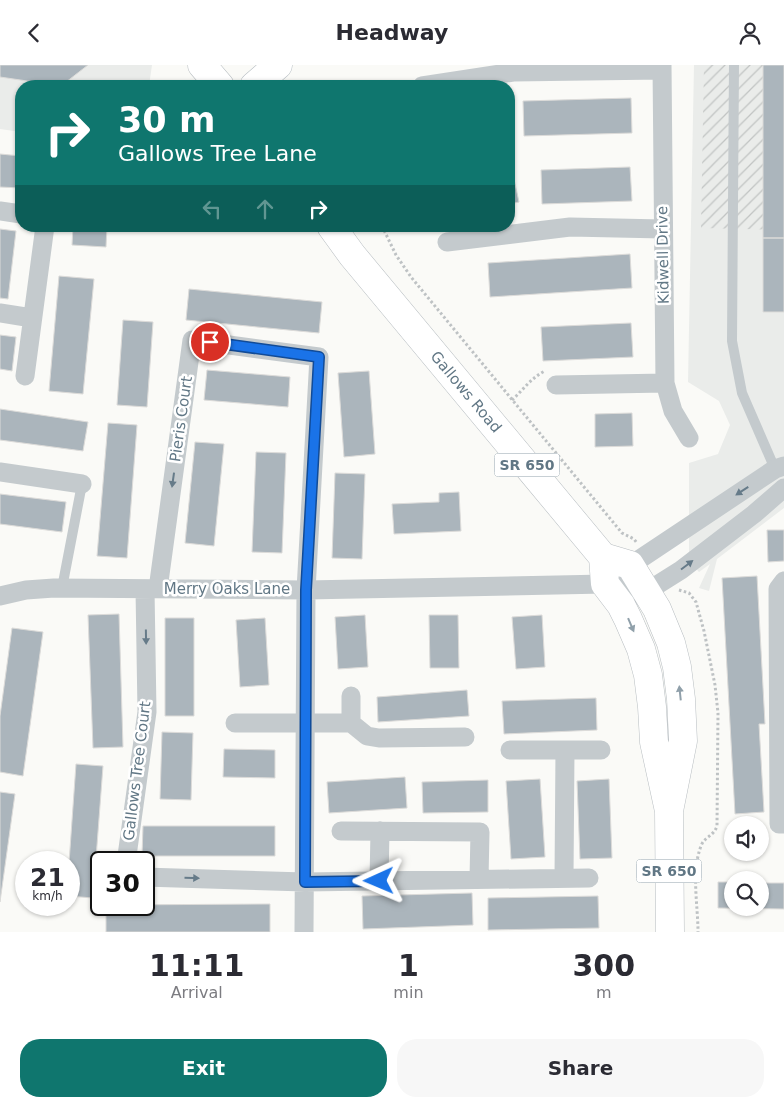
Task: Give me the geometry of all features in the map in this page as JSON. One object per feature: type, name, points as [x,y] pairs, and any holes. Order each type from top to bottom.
[{"type":"main road","points":[[261,80],[278,65]]},
{"type":"main road","name":"Gallows Road","points":[[335,232],[603,557]]},
{"type":"main road","points":[[605,584],[603,557],[630,565]]},
{"type":"main road","name":"SR 650","points":[[630,565],[657,609],[671,643],[677,667],[681,699],[683,741],[669,811],[670,932]]},
{"type":"main road","name":"SR 650","points":[[605,584],[621,605],[641,649],[648,675],[654,742],[669,811]]},
{"type":"street","points":[[461,80],[513,72],[662,67]]},
{"type":"street","name":"Kidwell Drive","points":[[662,67],[665,383],[673,411],[690,439]]},
{"type":"street","points":[[0,211],[15,213]]},
{"type":"street","points":[[447,243],[570,227],[663,229]]},
{"type":"street","points":[[25,376],[45,232]]},
{"type":"street","points":[[0,313],[32,318]]},
{"type":"street","name":"Pieris Court","points":[[152,589],[192,340],[319,357],[306,590]]},
{"type":"street","points":[[556,385],[665,383]]},
{"type":"street","points":[[605,584],[630,565],[780,468]]},
{"type":"street","points":[[0,472],[82,484]]},
{"type":"street","points":[[646,592],[681,570],[754,514],[784,488]]},
{"type":"street","points":[[784,581],[778,589],[779,824],[784,824]]},
{"type":"street","name":"Merry Oaks Lane","points":[[0,596],[26,590],[62,588],[306,590],[605,584],[646,592]]},
{"type":"street","name":"Gallows Tree Court","points":[[128,851],[147,712],[152,589]]},
{"type":"street","points":[[304,932],[306,590]]},
{"type":"street","points":[[350,723],[351,695]]},
{"type":"street","points":[[234,723],[350,723],[367,736],[379,738],[465,737]]},
{"type":"street","points":[[510,750],[601,750]]},
{"type":"street","points":[[564,878],[565,750]]},
{"type":"street","points":[[341,831],[480,832],[479,879]]},
{"type":"street","points":[[379,881],[380,831]]},
{"type":"street","points":[[155,877],[305,882],[588,878]]},
{"type":"lane","points":[[734,65],[732,341],[742,393],[780,468]]},
{"type":"lane","points":[[62,588],[82,484]]},
{"type":"path","points":[[512,400],[535,376],[546,370],[554,370],[556,385]]},
{"type":"shaded area","points":[[0,65],[152,65],[150,80],[15,80],[15,131],[0,129]]},
{"type":"shaded area","points":[[694,65],[784,65],[784,508],[717,559],[709,591],[699,588],[710,564],[699,572],[689,561],[689,463],[718,454],[730,425],[719,401],[688,382]]},
{"type":"shaded area","points":[[704,65],[784,65],[784,230],[701,228]]},
{"type":"building","points":[[0,65],[88,65],[69,80],[20,80],[0,77]]},
{"type":"building","points":[[763,65],[784,65],[784,238],[763,238]]},
{"type":"building","points":[[631,98],[632,133],[524,136],[523,101]]},
{"type":"building","points":[[0,154],[15,155],[15,188],[0,187]]},
{"type":"building","points":[[630,167],[632,201],[542,204],[541,170]]},
{"type":"building","points":[[515,184],[519,202],[515,203]]},
{"type":"building","points":[[0,229],[16,232],[8,299],[0,298]]},
{"type":"building","points":[[73,232],[107,232],[106,247],[72,245]]},
{"type":"building","points":[[763,238],[784,238],[784,312],[763,312]]},
{"type":"building","points":[[630,254],[632,288],[490,297],[488,263]]},
{"type":"building","points":[[59,276],[94,279],[83,394],[49,391]]},
{"type":"building","points":[[189,289],[322,302],[319,333],[186,320]]},
{"type":"building","points":[[123,320],[153,322],[147,407],[117,405]]},
{"type":"building","points":[[631,323],[633,357],[543,361],[541,327]]},
{"type":"building","points":[[0,335],[16,337],[12,371],[0,369]]},
{"type":"building","points":[[207,370],[290,377],[288,407],[204,400]]},
{"type":"building","points":[[369,371],[375,454],[344,457],[338,373]]},
{"type":"building","points":[[0,409],[88,422],[83,451],[0,440]]},
{"type":"building","points":[[632,413],[633,446],[595,447],[595,414]]},
{"type":"building","points":[[108,423],[137,425],[127,558],[97,556]]},
{"type":"building","points":[[195,442],[224,444],[214,546],[185,543]]},
{"type":"building","points":[[256,452],[286,453],[282,553],[252,552]]},
{"type":"building","points":[[335,473],[365,474],[362,559],[332,558]]},
{"type":"building","points":[[459,492],[461,531],[394,534],[392,504],[439,502],[439,493]]},
{"type":"building","points":[[0,494],[66,502],[62,532],[0,524]]},
{"type":"building","points":[[767,530],[784,530],[784,561],[768,562]]},
{"type":"building","points":[[757,576],[765,724],[759,724],[764,812],[735,814],[722,578]]},
{"type":"building","points":[[119,614],[123,747],[93,748],[88,615]]},
{"type":"building","points":[[365,615],[368,667],[338,669],[335,617]]},
{"type":"building","points":[[429,615],[458,615],[459,668],[430,668]]},
{"type":"building","points":[[542,615],[545,667],[516,669],[512,617]]},
{"type":"building","points":[[165,618],[194,618],[194,716],[165,716]]},
{"type":"building","points":[[265,618],[269,685],[240,687],[236,620]]},
{"type":"building","points":[[12,628],[43,632],[23,776],[0,772],[0,716]]},
{"type":"building","points":[[467,690],[469,716],[378,722],[377,697]]},
{"type":"building","points":[[596,698],[597,730],[504,734],[502,701]]},
{"type":"building","points":[[162,732],[193,733],[191,800],[160,799]]},
{"type":"building","points":[[224,749],[275,750],[275,778],[223,777]]},
{"type":"building","points":[[76,764],[103,766],[97,851],[90,851],[90,898],[80,897],[80,851],[70,851]]},
{"type":"building","points":[[405,777],[407,808],[329,813],[327,782]]},
{"type":"building","points":[[540,779],[545,857],[511,859],[506,781]]},
{"type":"building","points":[[609,779],[612,858],[580,859],[577,781]]},
{"type":"building","points":[[488,780],[488,812],[423,813],[422,782]]},
{"type":"building","points":[[0,792],[15,794],[0,902]]},
{"type":"building","points":[[143,826],[275,826],[275,856],[155,856],[155,851],[142,851]]},
{"type":"building","points":[[718,882],[724,882],[724,908],[718,908]]},
{"type":"building","points":[[769,883],[784,883],[784,909],[769,909]]},
{"type":"building","points":[[472,893],[473,925],[363,929],[362,896]]},
{"type":"building","points":[[598,896],[599,928],[488,930],[488,898]]},
{"type":"building","points":[[270,904],[270,932],[106,932],[106,916],[155,916],[155,905]]},
{"type":"route","points":[[210,342],[319,357],[306,590],[304,723],[305,882],[379,881]]}]
